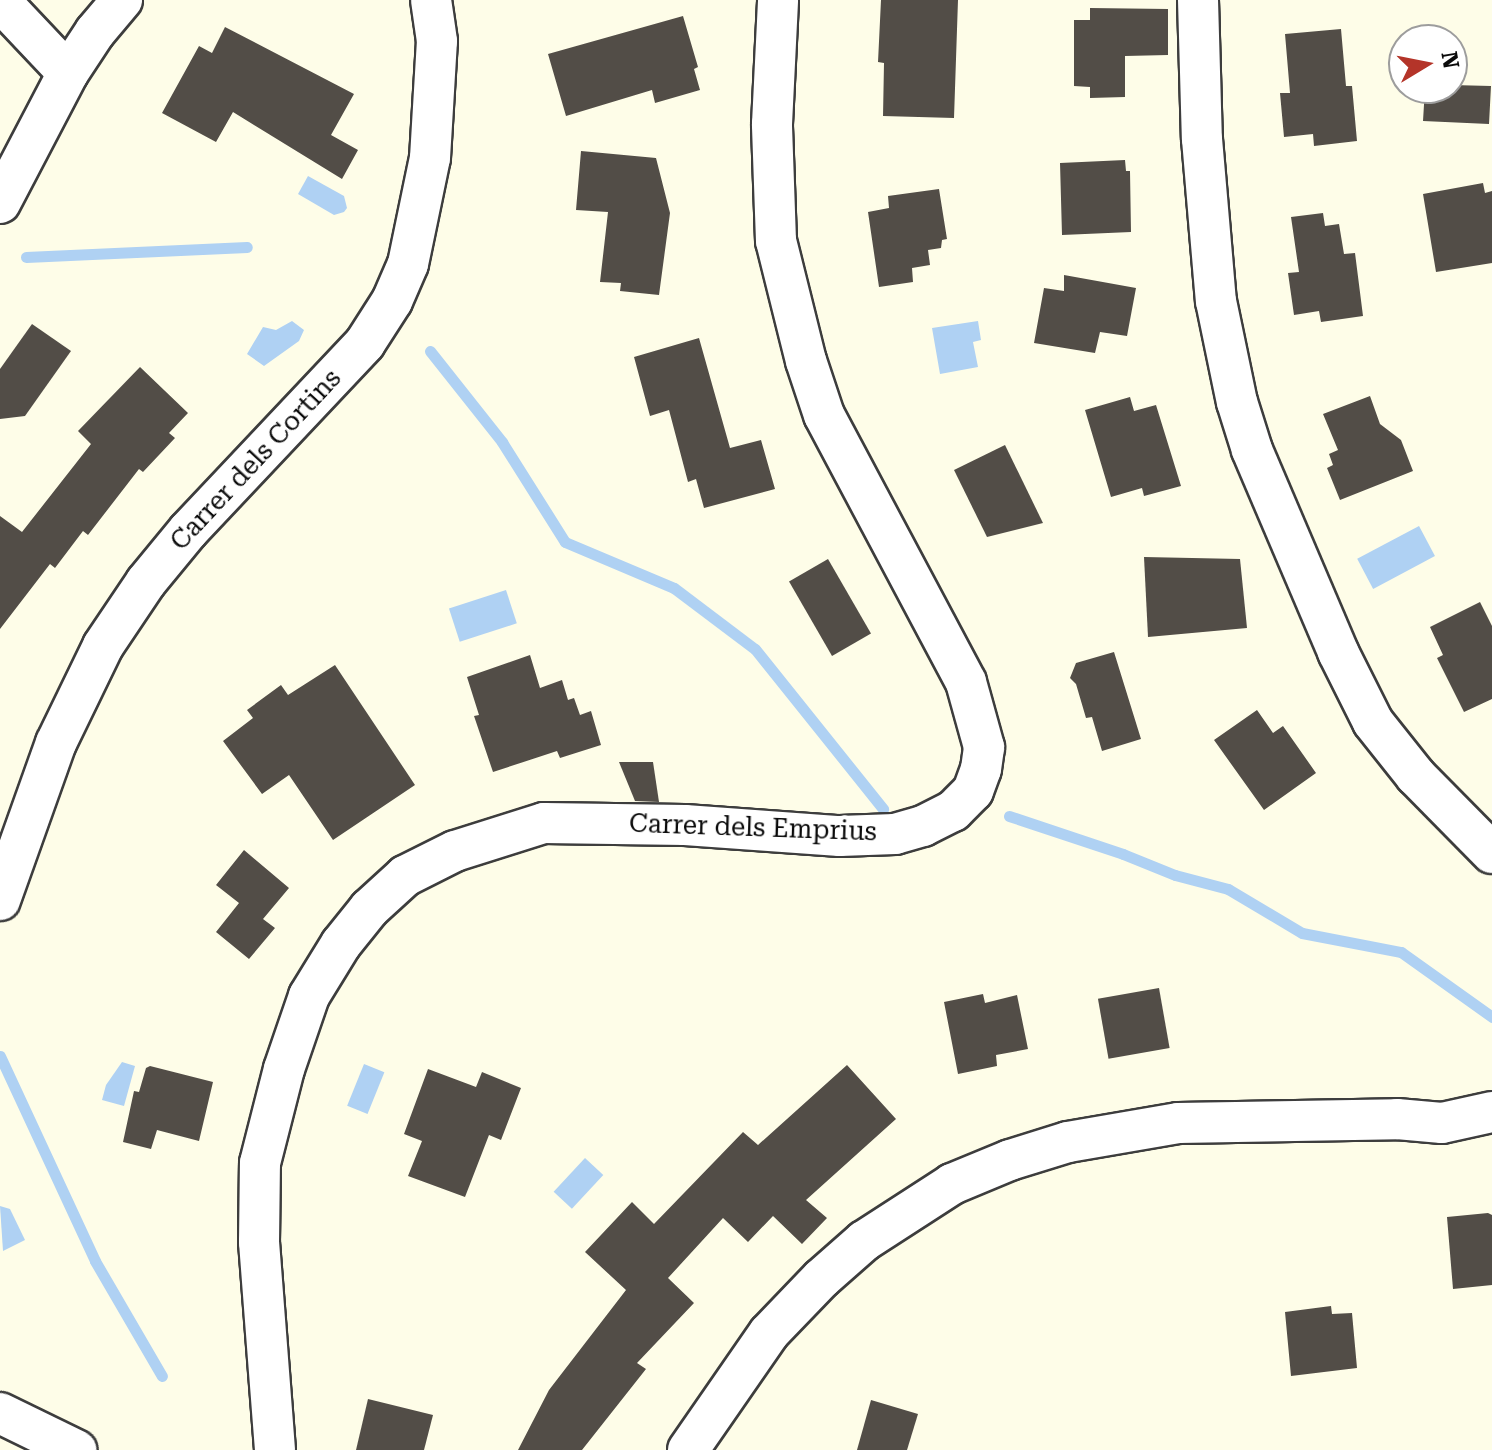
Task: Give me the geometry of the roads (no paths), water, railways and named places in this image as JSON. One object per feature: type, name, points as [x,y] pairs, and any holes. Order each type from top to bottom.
[{"type":"street","points":[[0,203],[68,73],[95,32],[122,0]]},
{"type":"street","name":"Carrer dels Cortins","points":[[0,900],[38,786],[103,646],[171,551],[365,343],[392,301],[408,264],[430,158],[437,41],[431,0]]},
{"type":"street","name":"Carrer dels Emprius","points":[[275,1450],[259,1242],[260,1163],[284,1069],[309,996],[341,944],[369,909],[405,876],[455,851],[544,823],[685,825],[840,836],[895,834],[923,826],[953,811],[973,791],[981,769],[984,747],[966,682],[824,415],[806,361],[776,241],[772,124],[778,0]]},
{"type":"street","points":[[1198,0],[1202,139],[1216,301],[1237,402],[1252,450],[1332,638],[1373,722],[1416,776],[1492,853]]},
{"type":"street","points":[[0,1],[68,73]]},
{"type":"street","points":[[688,1450],[769,1333],[822,1278],[864,1241],[952,1184],[1010,1160],[1068,1142],[1149,1127],[1329,1119],[1442,1123],[1492,1112]]},
{"type":"street","points":[[0,1413],[76,1450]]},
{"type":"water","points":[[308,176],[344,196],[347,208],[344,212],[334,215],[298,194]]},
{"type":"water","points":[[292,321],[304,330],[299,341],[264,366],[247,354],[263,327],[276,330]]},
{"type":"water","points":[[978,321],[981,340],[973,342],[978,367],[940,374],[932,328]]},
{"type":"water","points":[[1419,526],[1435,556],[1373,589],[1357,559]]},
{"type":"water","points":[[506,590],[517,623],[460,642],[449,609]]},
{"type":"water","points":[[122,1062],[135,1066],[124,1106],[102,1100],[106,1085]]},
{"type":"water","points":[[364,1064],[384,1072],[368,1114],[347,1106]]},
{"type":"water","points":[[585,1158],[603,1175],[572,1209],[554,1192]]},
{"type":"water","points":[[0,1206],[10,1209],[25,1240],[3,1251]]},
{"type":"waterway","points":[[26,257],[247,247]]},
{"type":"waterway","points":[[430,351],[502,442],[565,542],[674,588],[755,649],[883,809]]},
{"type":"waterway","points":[[1009,816],[1175,875],[1228,889],[1302,933],[1401,952],[1492,1017]]},
{"type":"waterway","points":[[0,1056],[95,1261],[162,1376]]}]
